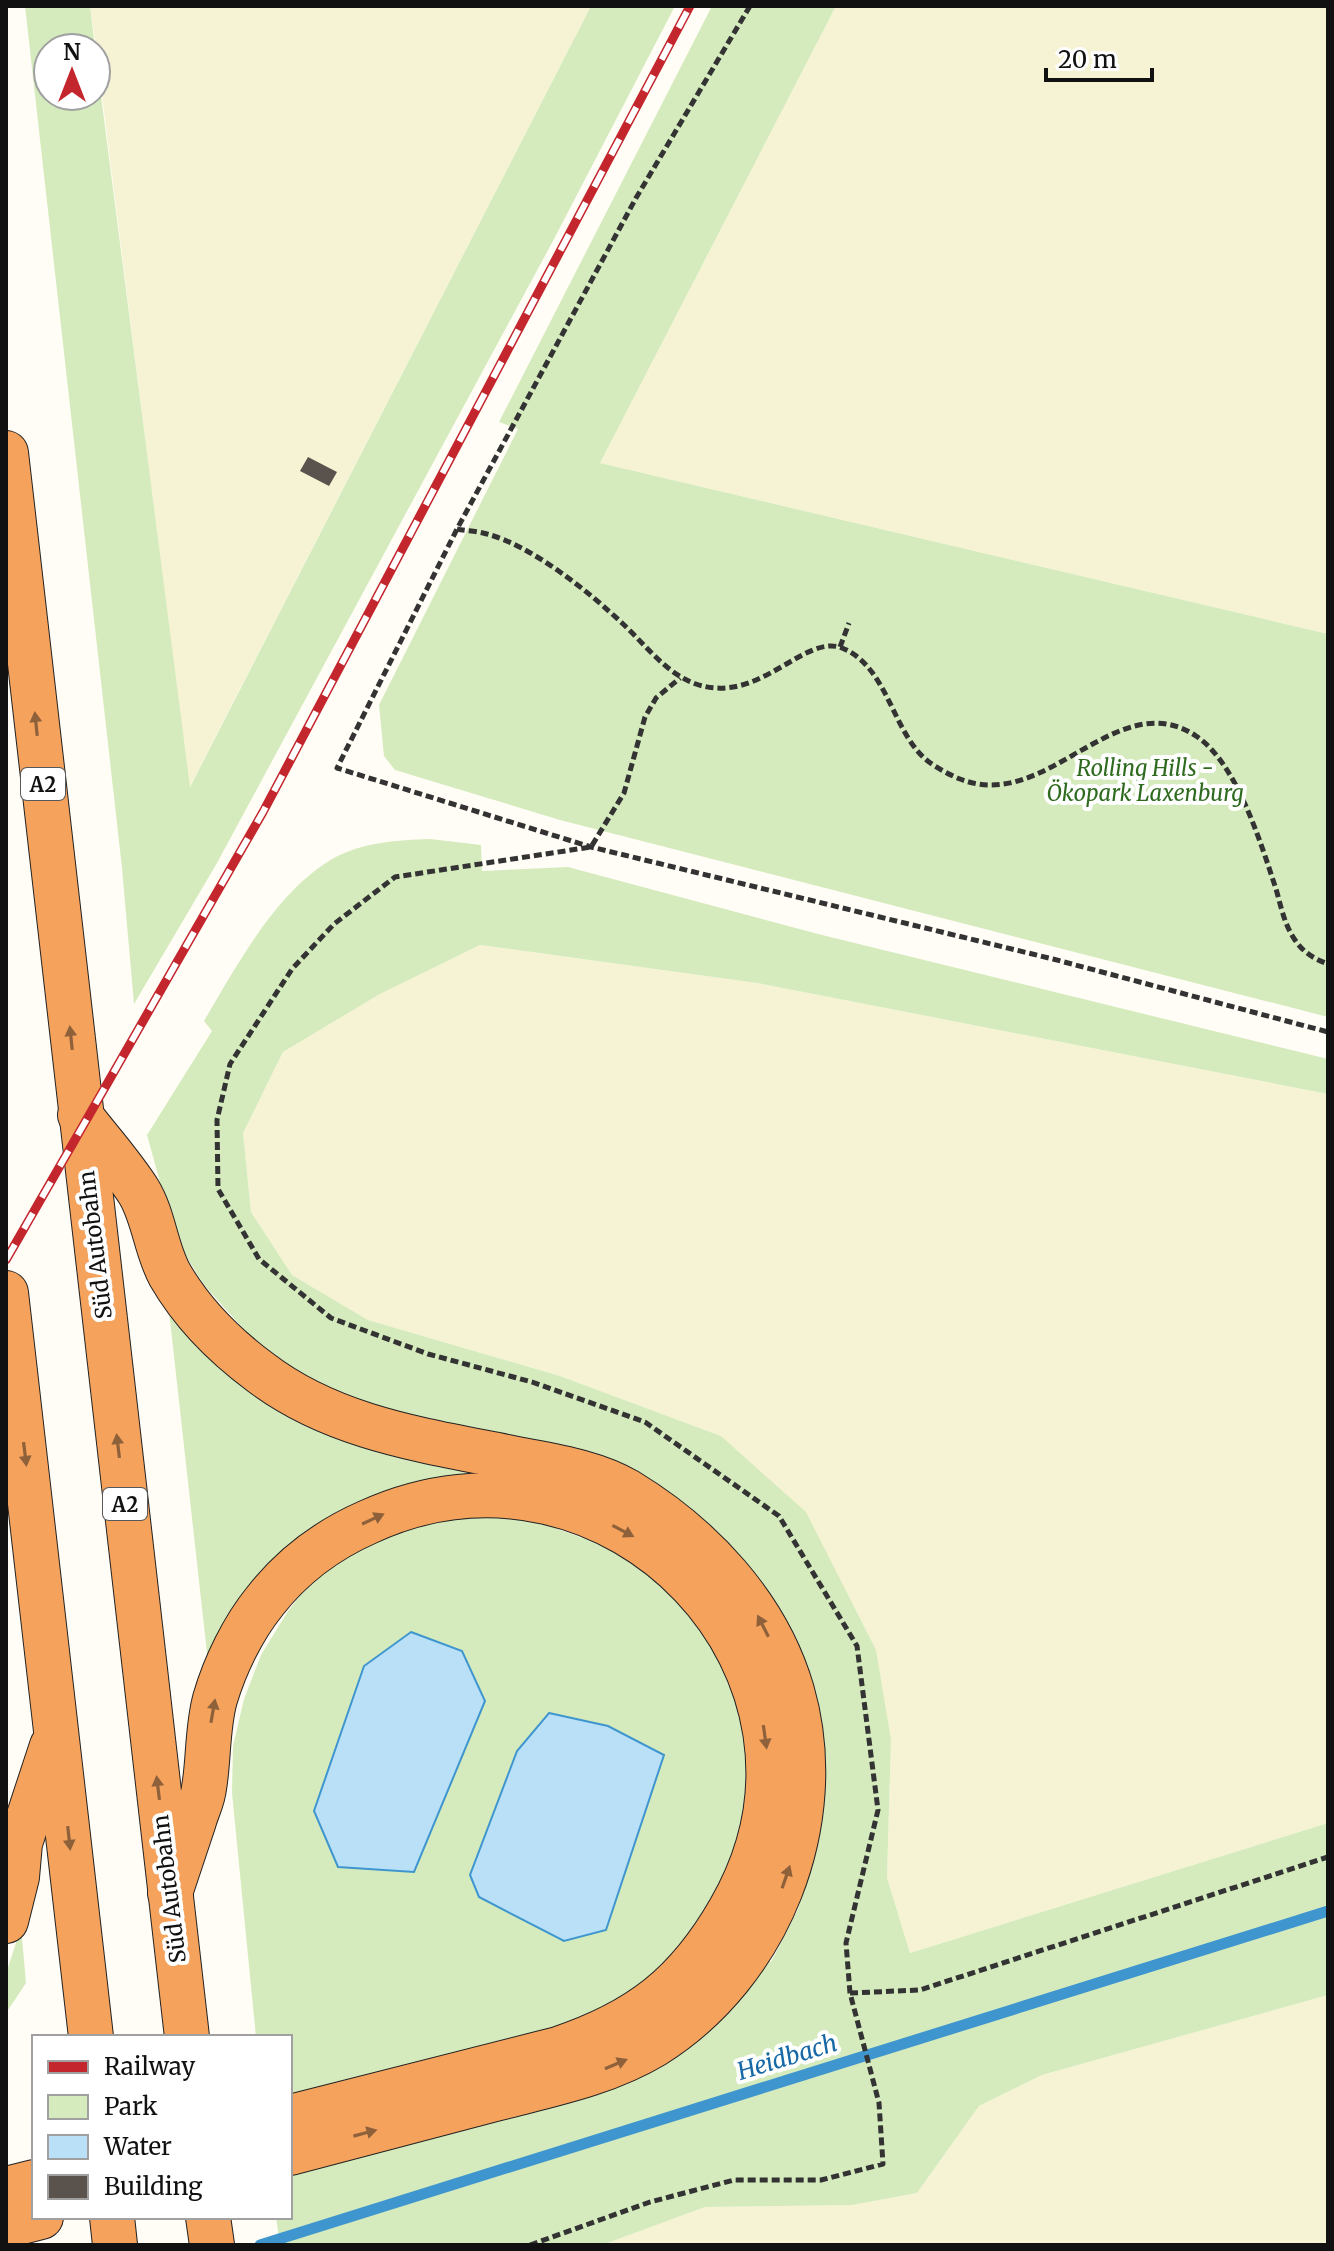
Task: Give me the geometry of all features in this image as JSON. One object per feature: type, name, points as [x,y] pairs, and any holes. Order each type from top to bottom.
[{"type":"highway","name":"Süd Autobahn","points":[[6,453],[187,2035]]},
{"type":"highway","points":[[80,1115],[141,1195],[169,1274],[226,1345],[263,1375],[306,1401],[355,1422],[402,1435],[567,1469],[620,1487],[662,1513],[704,1547],[758,1615],[787,1678],[798,1718],[803,1776],[792,1858],[778,1900],[751,1948],[705,2006],[655,2044],[615,2065],[567,2081],[292,2152]]},
{"type":"highway","points":[[6,1293],[91,2035]]},
{"type":"highway","points":[[170,1893],[204,1789],[215,1699],[238,1642],[264,1601],[298,1564],[341,1534],[391,1511],[448,1496],[515,1495],[584,1512],[633,1536],[669,1563],[703,1596],[730,1634],[747,1668],[766,1734],[769,1773],[765,1815],[754,1858],[740,1893],[696,1964],[669,1990],[633,2017],[597,2036],[558,2049],[292,2116]]},
{"type":"highway","points":[[6,1921],[17,1877],[20,1843],[57,1733]]},
{"type":"highway","points":[[6,2189],[32,2182]]},
{"type":"highway","points":[[6,2226],[33,2219]]},
{"type":"highway","points":[[112,2219],[115,2245]]},
{"type":"highway","points":[[208,2219],[212,2245]]},
{"type":"path","points":[[750,6],[636,198],[457,529],[337,768],[591,847],[1053,959],[1328,1032]]},
{"type":"path","points":[[457,529],[488,534],[553,566],[623,623],[680,678],[699,685],[718,689],[757,682],[814,648],[840,647],[860,659],[876,679],[912,742],[927,761],[961,780],[998,787],[1032,778],[1117,732],[1147,722],[1164,722],[1181,727],[1199,738],[1218,756],[1256,834],[1283,917],[1295,941],[1312,958],[1328,964]]},
{"type":"path","points":[[840,647],[849,623]]},
{"type":"path","points":[[530,2245],[650,2202],[734,2180],[821,2180],[883,2164],[879,2103],[850,1993],[846,1943],[878,1810],[857,1646],[779,1516],[645,1422],[532,1382],[428,1354],[331,1318],[259,1259],[218,1189],[217,1120],[230,1064],[292,969],[334,924],[395,877],[591,847],[624,793],[645,717],[656,698],[680,678]]},
{"type":"path","points":[[850,1993],[920,1990],[1328,1857]]},
{"type":"shaded area","points":[[90,6],[591,6],[189,788],[104,112],[112,112],[112,32],[94,32]]},
{"type":"shaded area","points":[[836,6],[1328,6],[1328,634],[600,463]]},
{"type":"shaded area","points":[[480,945],[757,983],[1328,1094],[1328,1823],[910,1953],[887,1878],[891,1740],[721,1436],[560,1376],[368,1320],[292,1275],[251,1212],[243,1133],[283,1052],[380,994]]},
{"type":"shaded area","points":[[1328,1995],[1328,2245],[602,2245],[705,2207],[852,2205],[917,2193],[979,2106],[1042,2075]]},
{"type":"green space","points":[[25,6],[90,6],[93,32],[32,32],[32,68]]},
{"type":"green space","points":[[591,6],[675,6],[554,239],[217,863],[134,1004],[122,868],[37,112],[103,112],[190,787]]},
{"type":"green space","name":"Rolling Hills - Ökopark Laxenburg","points":[[712,6],[836,6],[600,463],[1328,634],[1328,1017],[560,820],[395,770],[384,756],[379,705],[518,429],[499,422]]},
{"type":"green space","points":[[430,839],[481,845],[482,871],[568,867],[818,934],[1328,1059],[1328,1094],[757,983],[480,945],[380,994],[283,1052],[243,1133],[251,1212],[292,1275],[368,1320],[560,1376],[721,1436],[806,1512],[876,1650],[891,1740],[887,1878],[910,1953],[1328,1823],[1328,1995],[1042,2075],[979,2106],[917,2193],[852,2205],[705,2207],[602,2245],[280,2245],[276,2219],[292,2219],[292,2174],[574,2102],[622,2083],[767,1960],[771,1962],[798,1909],[813,1860],[796,1645],[372,1408],[300,1374],[249,1335],[204,1285],[176,1240],[147,1135],[212,1031],[204,1021],[260,930],[294,889],[334,858],[369,845]]},
{"type":"green space","points":[[167,1293],[183,1319],[501,1476],[440,1478],[381,1494],[329,1519],[208,1662]]},
{"type":"green space","points":[[515,1513],[620,1552],[691,1610],[732,1683],[748,1752],[744,1836],[684,1954],[593,2019],[292,2098],[292,2035],[256,2035],[232,1793],[233,1746],[244,1699],[261,1655],[288,1611],[315,1577],[359,1544],[443,1516]]},
{"type":"green space","points":[[21,1927],[26,1983],[6,2013],[6,1974]]},
{"type":"water","points":[[411,1632],[462,1651],[485,1701],[414,1872],[338,1867],[314,1811],[364,1666]]},
{"type":"water","points":[[549,1713],[608,1726],[664,1755],[606,1930],[564,1941],[479,1897],[470,1875],[517,1751]]},
{"type":"building","points":[[308,457],[337,472],[329,486],[300,471]]},
{"type":"waterway","name":"Heidbach","points":[[260,2245],[1328,1911]]},
{"type":"railway","points":[[6,1260],[263,812],[690,6]]}]
